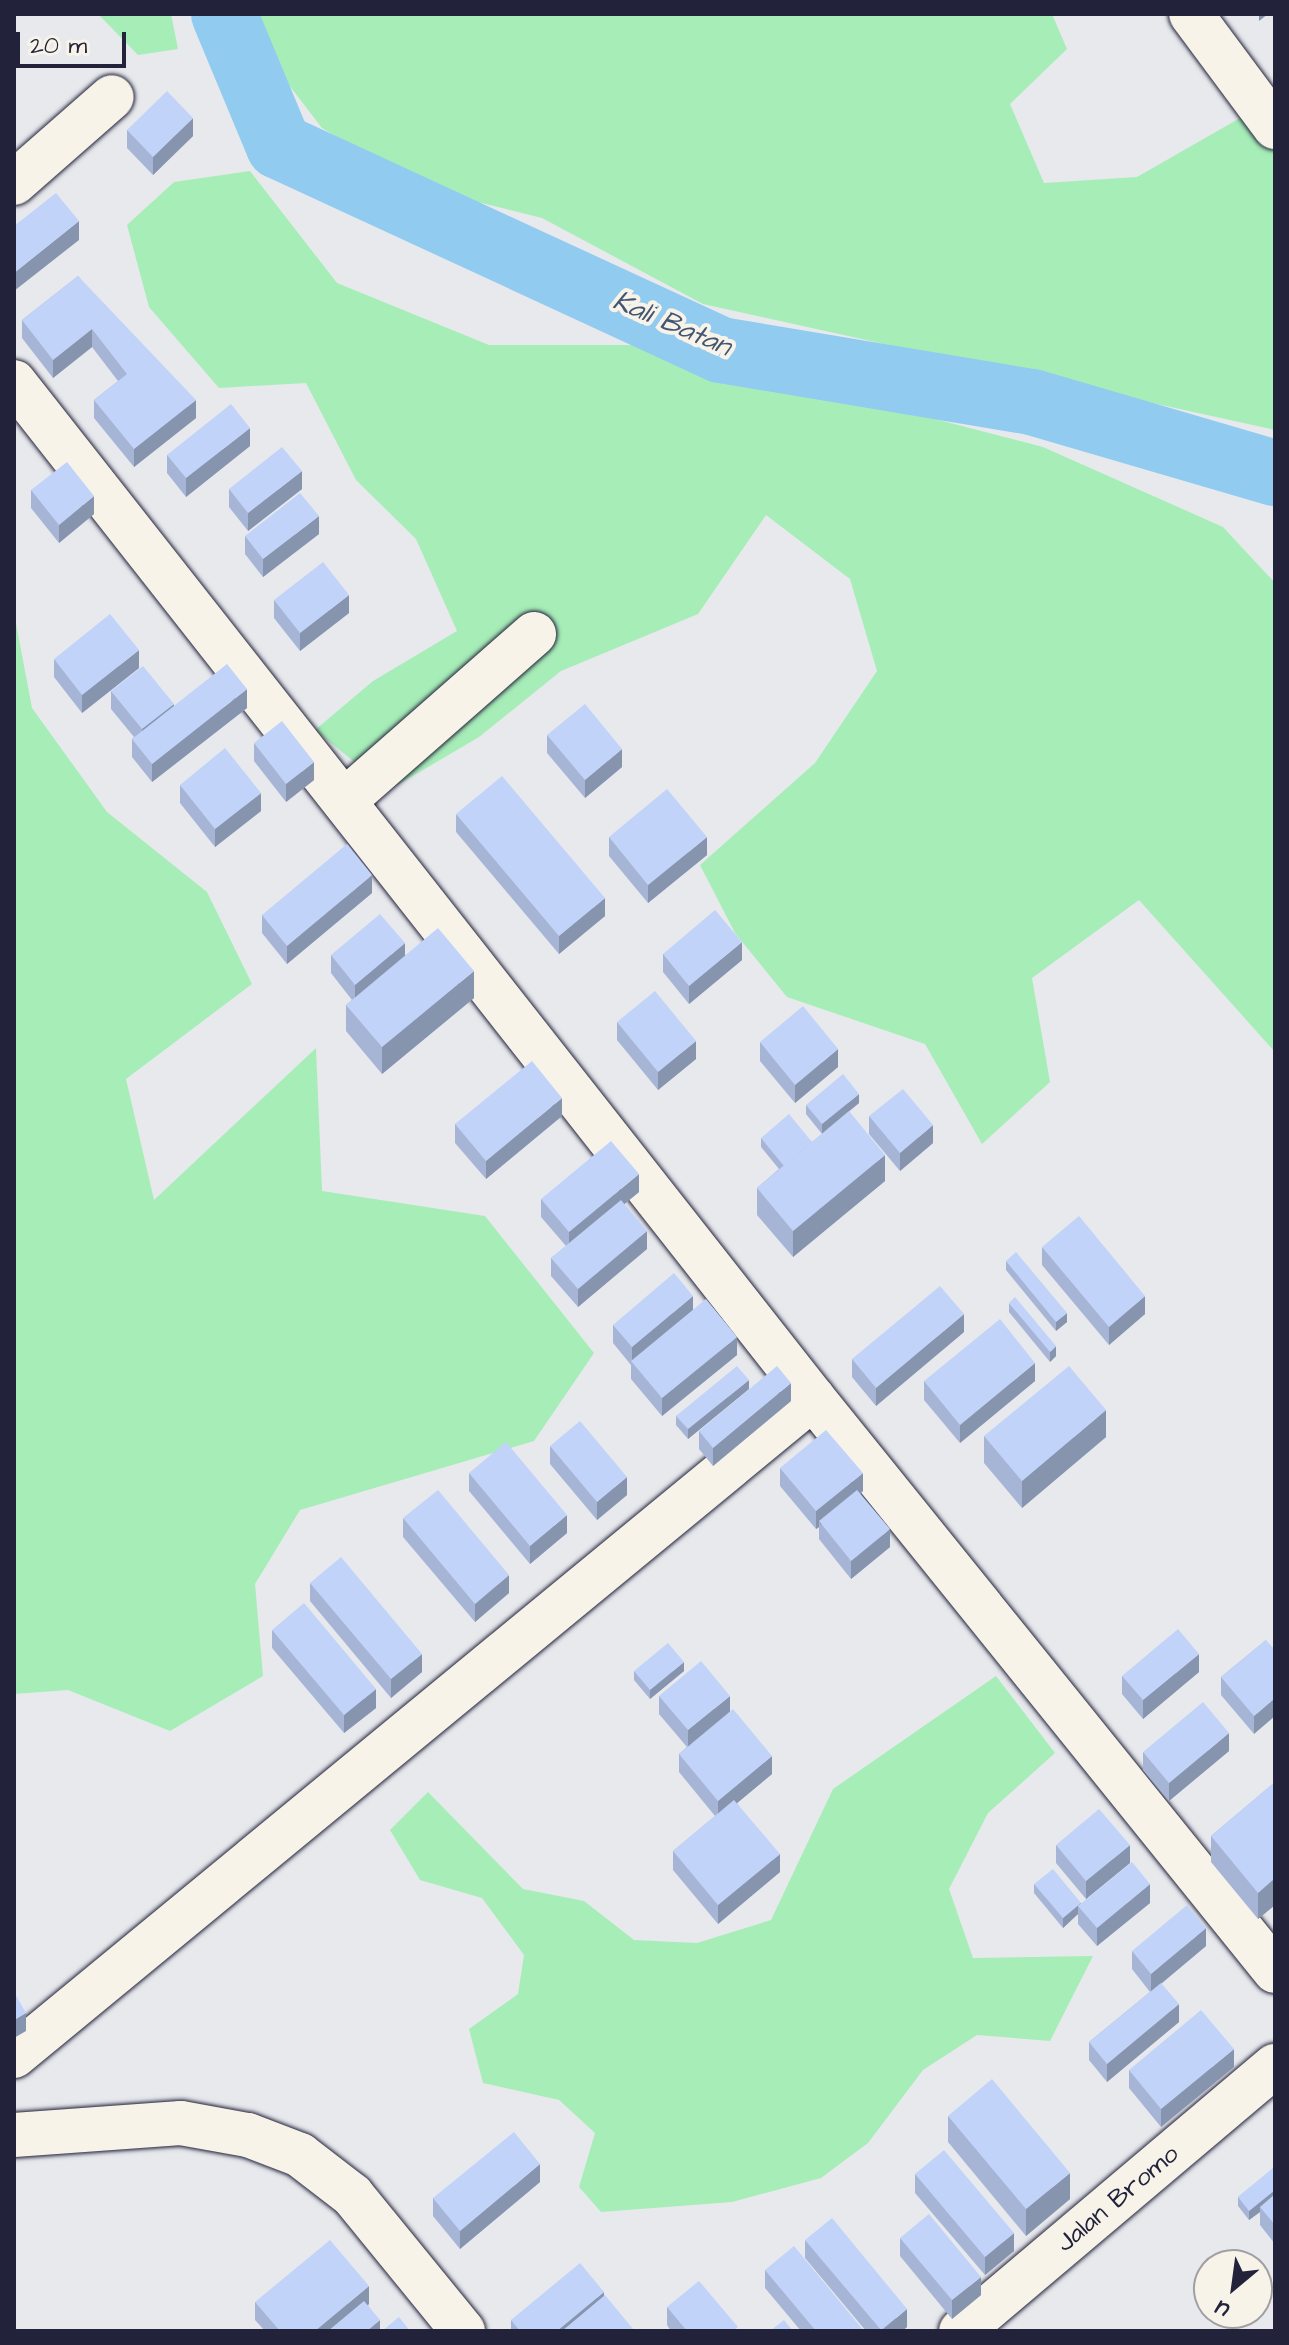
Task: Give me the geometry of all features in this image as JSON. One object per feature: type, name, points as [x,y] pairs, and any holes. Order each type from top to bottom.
[{"type":"street","points":[[1191,14],[1275,127]]},
{"type":"street","points":[[14,183],[112,97]]},
{"type":"street","points":[[14,382],[813,1398],[1275,1971]]},
{"type":"street","points":[[344,801],[534,634]]},
{"type":"street","points":[[14,2056],[813,1398]]},
{"type":"street","name":"Jalan Bromo","points":[[961,2331],[1275,2066]]},
{"type":"street","points":[[14,2135],[181,2123],[248,2135],[300,2155],[352,2195],[463,2331]]},
{"type":"green space","points":[[98,14],[171,14],[178,49],[138,55]]},
{"type":"green space","points":[[251,14],[1052,14],[1067,49],[1010,104],[1044,183],[1137,177],[1275,98],[1275,430],[703,304],[542,218],[417,187],[322,128],[262,50]]},
{"type":"green space","points":[[250,171],[337,283],[489,345],[649,345],[1043,447],[1223,527],[1275,583],[1275,1052],[1139,900],[1032,978],[1050,1082],[982,1144],[925,1044],[787,997],[735,933],[700,865],[815,763],[877,671],[850,579],[766,515],[698,614],[561,671],[479,737],[389,790],[315,730],[373,681],[457,631],[416,539],[356,480],[306,383],[219,388],[149,307],[127,225],[174,182]]},
{"type":"green space","points":[[14,613],[32,708],[107,812],[207,892],[252,984],[126,1079],[154,1200],[316,1048],[322,1191],[485,1216],[594,1353],[534,1441],[300,1510],[255,1584],[263,1676],[170,1731],[68,1690],[14,1694]]},
{"type":"green space","points":[[996,1676],[1055,1753],[988,1813],[949,1889],[973,1958],[1093,1956],[1050,2041],[977,2035],[923,2070],[868,2143],[821,2178],[732,2202],[601,2212],[579,2187],[595,2133],[559,2100],[483,2083],[469,2029],[518,1994],[524,1955],[482,1898],[420,1880],[390,1830],[428,1792],[523,1889],[584,1901],[634,1940],[697,1943],[771,1920],[833,1789]]},
{"type":"building","points":[[167,91],[193,118],[153,157],[127,130]]},
{"type":"building","points":[[56,193],[79,221],[14,273],[14,226]]},
{"type":"building","points":[[78,276],[196,400],[134,449],[94,400],[127,374],[92,329],[53,360],[22,320]]},
{"type":"building","points":[[231,404],[250,428],[186,478],[167,455]]},
{"type":"building","points":[[282,447],[302,471],[248,513],[229,489]]},
{"type":"building","points":[[67,462],[94,496],[59,525],[31,490]]},
{"type":"building","points":[[300,493],[319,516],[263,559],[245,536]]},
{"type":"building","points":[[323,562],[349,595],[300,633],[274,600]]},
{"type":"building","points":[[110,614],[139,650],[82,695],[54,659]]},
{"type":"building","points":[[227,664],[247,689],[152,764],[132,739]]},
{"type":"building","points":[[143,666],[174,704],[142,729],[111,691]]},
{"type":"building","points":[[585,704],[622,749],[585,780],[547,735]]},
{"type":"building","points":[[282,721],[314,762],[286,784],[254,743]]},
{"type":"building","points":[[225,748],[261,793],[215,829],[180,785]]},
{"type":"building","points":[[502,776],[605,898],[559,936],[456,814]]},
{"type":"building","points":[[667,789],[707,837],[648,885],[609,837]]},
{"type":"building","points":[[347,844],[372,875],[287,946],[262,915]]},
{"type":"building","points":[[715,910],[742,942],[689,986],[663,954]]},
{"type":"building","points":[[380,914],[405,943],[355,985],[331,955]]},
{"type":"building","points":[[438,928],[474,971],[382,1047],[346,1005]]},
{"type":"building","points":[[655,991],[696,1041],[658,1072],[617,1022]]},
{"type":"building","points":[[803,1006],[838,1049],[795,1085],[760,1042]]},
{"type":"building","points":[[532,1061],[562,1098],[486,1161],[455,1124]]},
{"type":"building","points":[[843,1074],[859,1094],[822,1124],[806,1105]]},
{"type":"building","points":[[903,1089],[933,1125],[900,1153],[869,1116]]},
{"type":"building","points":[[849,1111],[885,1155],[793,1231],[757,1188]]},
{"type":"building","points":[[789,1114],[812,1142],[784,1166],[761,1138]]},
{"type":"building","points":[[611,1141],[639,1174],[569,1232],[541,1199]]},
{"type":"building","points":[[621,1200],[647,1231],[578,1289],[551,1258]]},
{"type":"building","points":[[1079,1216],[1145,1296],[1109,1327],[1042,1247]]},
{"type":"building","points":[[1016,1252],[1067,1313],[1056,1322],[1006,1261]]},
{"type":"building","points":[[674,1273],[693,1296],[632,1347],[613,1325]]},
{"type":"building","points":[[940,1286],[964,1314],[876,1388],[852,1359]]},
{"type":"building","points":[[1015,1297],[1056,1346],[1050,1352],[1009,1303]]},
{"type":"building","points":[[706,1299],[737,1337],[662,1398],[631,1361]]},
{"type":"building","points":[[1000,1319],[1035,1363],[960,1425],[924,1381]]},
{"type":"building","points":[[737,1366],[749,1380],[688,1429],[676,1416]]},
{"type":"building","points":[[777,1366],[791,1383],[713,1448],[699,1431]]},
{"type":"building","points":[[1069,1366],[1106,1410],[1022,1481],[984,1436]]},
{"type":"building","points":[[580,1421],[627,1477],[597,1502],[550,1446]]},
{"type":"building","points":[[826,1430],[863,1473],[816,1511],[780,1468]]},
{"type":"building","points":[[506,1442],[567,1515],[530,1546],[469,1473]]},
{"type":"building","points":[[438,1490],[509,1575],[475,1604],[403,1518]]},
{"type":"building","points":[[857,1490],[890,1529],[851,1561],[819,1521]]},
{"type":"building","points":[[341,1557],[422,1654],[391,1679],[310,1583]]},
{"type":"building","points":[[304,1603],[376,1689],[344,1715],[272,1630]]},
{"type":"building","points":[[1178,1629],[1199,1654],[1143,1700],[1122,1676]]},
{"type":"building","points":[[1266,1640],[1275,1650],[1275,1698],[1254,1716],[1221,1677]]},
{"type":"building","points":[[668,1643],[684,1662],[650,1690],[634,1671]]},
{"type":"building","points":[[701,1661],[730,1696],[688,1730],[659,1696]]},
{"type":"building","points":[[1203,1702],[1229,1733],[1169,1783],[1143,1752]]},
{"type":"building","points":[[733,1709],[772,1756],[718,1801],[679,1754]]},
{"type":"building","points":[[1275,1782],[1275,1878],[1258,1893],[1211,1836]]},
{"type":"building","points":[[734,1800],[780,1854],[718,1905],[673,1851]]},
{"type":"building","points":[[1099,1809],[1130,1845],[1086,1881],[1056,1845]]},
{"type":"building","points":[[1132,1862],[1150,1884],[1097,1928],[1078,1906]]},
{"type":"building","points":[[1053,1869],[1081,1903],[1063,1918],[1034,1884]]},
{"type":"building","points":[[1187,1905],[1206,1928],[1151,1974],[1132,1951]]},
{"type":"building","points":[[1161,1983],[1179,2004],[1107,2064],[1089,2042]]},
{"type":"building","points":[[14,1992],[26,2013],[14,2020]]},
{"type":"building","points":[[1201,2010],[1234,2049],[1161,2109],[1129,2070]]},
{"type":"building","points":[[992,2079],[1070,2173],[1026,2209],[948,2116]]},
{"type":"building","points":[[514,2132],[540,2164],[460,2231],[433,2198]]},
{"type":"building","points":[[944,2150],[1014,2233],[985,2257],[915,2174]]},
{"type":"building","points":[[1274,2167],[1275,2190],[1249,2211],[1238,2197]]},
{"type":"building","points":[[1275,2194],[1275,2225],[1260,2207]]},
{"type":"building","points":[[929,2214],[981,2277],[952,2300],[900,2238]]},
{"type":"building","points":[[832,2218],[907,2309],[881,2330],[805,2240]]},
{"type":"building","points":[[330,2240],[369,2286],[315,2331],[280,2331],[255,2302]]},
{"type":"building","points":[[794,2246],[864,2331],[816,2331],[765,2270]]},
{"type":"building","points":[[580,2263],[604,2292],[557,2331],[520,2331],[511,2320]]},
{"type":"building","points":[[699,2281],[738,2327],[733,2331],[687,2331],[667,2307]]},
{"type":"building","points":[[605,2295],[633,2329],[631,2331],[562,2331]]},
{"type":"building","points":[[364,2301],[380,2320],[367,2331],[328,2331]]},
{"type":"building","points":[[399,2317],[410,2331],[382,2331]]},
{"type":"building","points":[[784,2320],[793,2331],[770,2331]]},
{"type":"waterway","name":"Kali Batan","points":[[224,14],[279,146],[721,350],[1032,402],[1275,473]]}]
